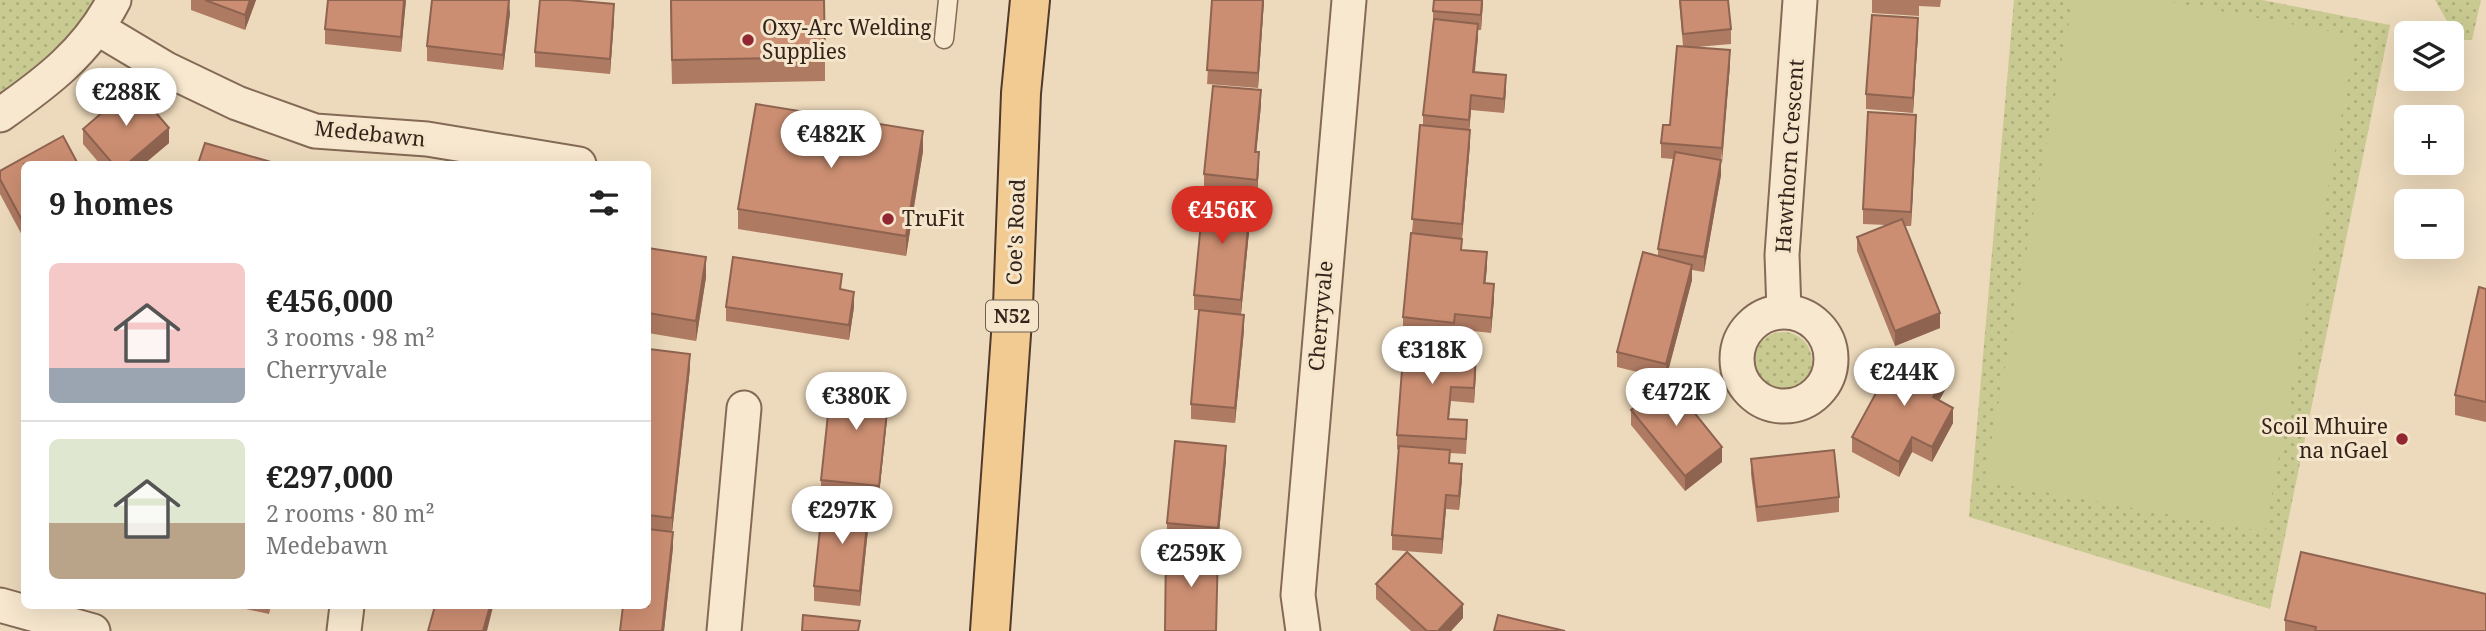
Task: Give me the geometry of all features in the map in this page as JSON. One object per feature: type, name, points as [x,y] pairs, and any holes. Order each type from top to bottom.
[{"type":"main road","name":"Coe's Road","points":[[990,631],[1013,306],[1021,93],[1030,0]]},
{"type":"street","points":[[0,115],[52,79],[99,29],[114,0]]},
{"type":"street","name":"Cherryvale","points":[[1303,631],[1298,595],[1349,0]]},
{"type":"street","name":"Hawthorn Crescent","points":[[1784,311],[1783,255],[1800,0]]},
{"type":"street","name":"Medebawn","points":[[99,29],[166,69],[237,103],[315,131],[427,139],[561,161]]},
{"type":"street","points":[[724,631],[744,408]]},
{"type":"street","points":[[0,605],[93,631]]},
{"type":"street","points":[[344,631],[347,609]]},
{"type":"lane","points":[[944,39],[948,0]]},
{"type":"green space","points":[[0,0],[101,0],[92,16],[0,105]]},
{"type":"green space","points":[[2014,0],[2262,0],[2390,25],[2270,609],[1969,517]]},
{"type":"green space","points":[[2073,0],[2160,0],[2356,36],[2265,532],[1984,481]]},
{"type":"green space","points":[[2435,0],[2481,0],[2472,40],[2464,40],[2464,21],[2447,21]]},
{"type":"green space","points":[[1783,332],[1794,334],[1807,345],[1812,361],[1810,372],[1799,385],[1783,390],[1772,388],[1759,377],[1754,361],[1756,350],[1767,337]]},
{"type":"building","points":[[205,0],[250,0],[245,15]]},
{"type":"building","points":[[328,0],[404,0],[401,37],[325,29]]},
{"type":"building","points":[[432,0],[509,0],[503,55],[427,46]]},
{"type":"building","points":[[540,0],[614,4],[610,59],[535,52]]},
{"type":"building","name":"Oxy-Arc Welding Supplies","points":[[671,0],[824,0],[825,57],[672,60]]},
{"type":"building","points":[[1212,0],[1263,0],[1258,73],[1207,70]]},
{"type":"building","points":[[1434,0],[1482,0],[1481,15],[1433,11]]},
{"type":"building","points":[[1680,0],[1728,0],[1731,29],[1683,34]]},
{"type":"building","points":[[1872,15],[1918,18],[1913,98],[1866,94]]},
{"type":"building","points":[[1434,19],[1478,24],[1473,72],[1506,75],[1504,99],[1471,95],[1469,120],[1423,115]]},
{"type":"building","points":[[1677,46],[1730,50],[1722,148],[1661,143],[1663,125],[1670,125]]},
{"type":"building","points":[[133,86],[169,128],[130,161],[110,161],[83,129]]},
{"type":"building","points":[[1213,86],[1261,90],[1255,152],[1259,152],[1257,180],[1204,174]]},
{"type":"building","points":[[756,104],[923,131],[906,236],[738,209]]},
{"type":"building","points":[[1868,112],[1916,115],[1911,212],[1863,209]]},
{"type":"building","points":[[1420,125],[1470,130],[1462,224],[1412,219]]},
{"type":"building","points":[[63,136],[76,161],[21,161],[21,218],[0,179],[0,171]]},
{"type":"building","points":[[205,143],[268,161],[199,161]]},
{"type":"building","points":[[1675,152],[1721,160],[1704,257],[1658,249]]},
{"type":"building","points":[[1204,192],[1251,197],[1241,300],[1194,295]]},
{"type":"building","points":[[1902,219],[1940,313],[1895,331],[1857,237]]},
{"type":"building","points":[[1411,233],[1462,239],[1461,250],[1487,252],[1484,283],[1494,284],[1491,318],[1455,314],[1454,323],[1403,317]]},
{"type":"building","points":[[651,248],[706,257],[696,321],[651,314]]},
{"type":"building","points":[[1643,252],[1692,265],[1666,364],[1617,352]]},
{"type":"building","points":[[733,257],[842,274],[840,289],[854,292],[849,325],[726,307]]},
{"type":"building","points":[[2479,287],[2486,289],[2486,402],[2455,395]]},
{"type":"building","points":[[1199,310],[1244,315],[1235,408],[1191,404]]},
{"type":"building","points":[[1405,331],[1454,335],[1453,354],[1476,356],[1474,388],[1451,387],[1448,419],[1467,420],[1466,439],[1397,435]]},
{"type":"building","points":[[651,349],[690,354],[672,518],[651,515]]},
{"type":"building","points":[[1900,349],[1946,373],[1933,397],[1953,408],[1932,447],[1912,437],[1899,462],[1852,437]]},
{"type":"building","points":[[832,377],[890,383],[879,486],[821,480]]},
{"type":"building","points":[[1668,380],[1722,447],[1685,476],[1631,410]]},
{"type":"building","points":[[1175,441],[1226,446],[1218,528],[1167,523]]},
{"type":"building","points":[[1399,446],[1450,450],[1449,463],[1462,464],[1459,496],[1446,495],[1442,539],[1392,535]]},
{"type":"building","points":[[1834,450],[1839,497],[1757,507],[1751,459]]},
{"type":"building","points":[[823,501],[869,505],[860,591],[814,586]]},
{"type":"building","points":[[651,529],[673,532],[662,631],[620,631],[623,609],[651,609]]},
{"type":"building","points":[[1166,547],[1218,548],[1216,631],[1165,631]]},
{"type":"building","points":[[1407,552],[1463,604],[1438,631],[1427,631],[1376,584]]},
{"type":"building","points":[[2301,552],[2486,594],[2486,631],[2315,631],[2316,627],[2285,620]]},
{"type":"building","points":[[434,609],[489,609],[483,631],[428,631]]},
{"type":"building","points":[[803,615],[860,621],[858,631],[802,631]]},
{"type":"building","points":[[1498,615],[1565,631],[1494,631]]},
{"type":"place","name":"Oxy-Arc Welding Supplies","points":[[748,40]]},
{"type":"place","name":"TruFit","points":[[888,219]]},
{"type":"place","name":"Scoil Mhuire na nGael","points":[[2402,439]]}]
